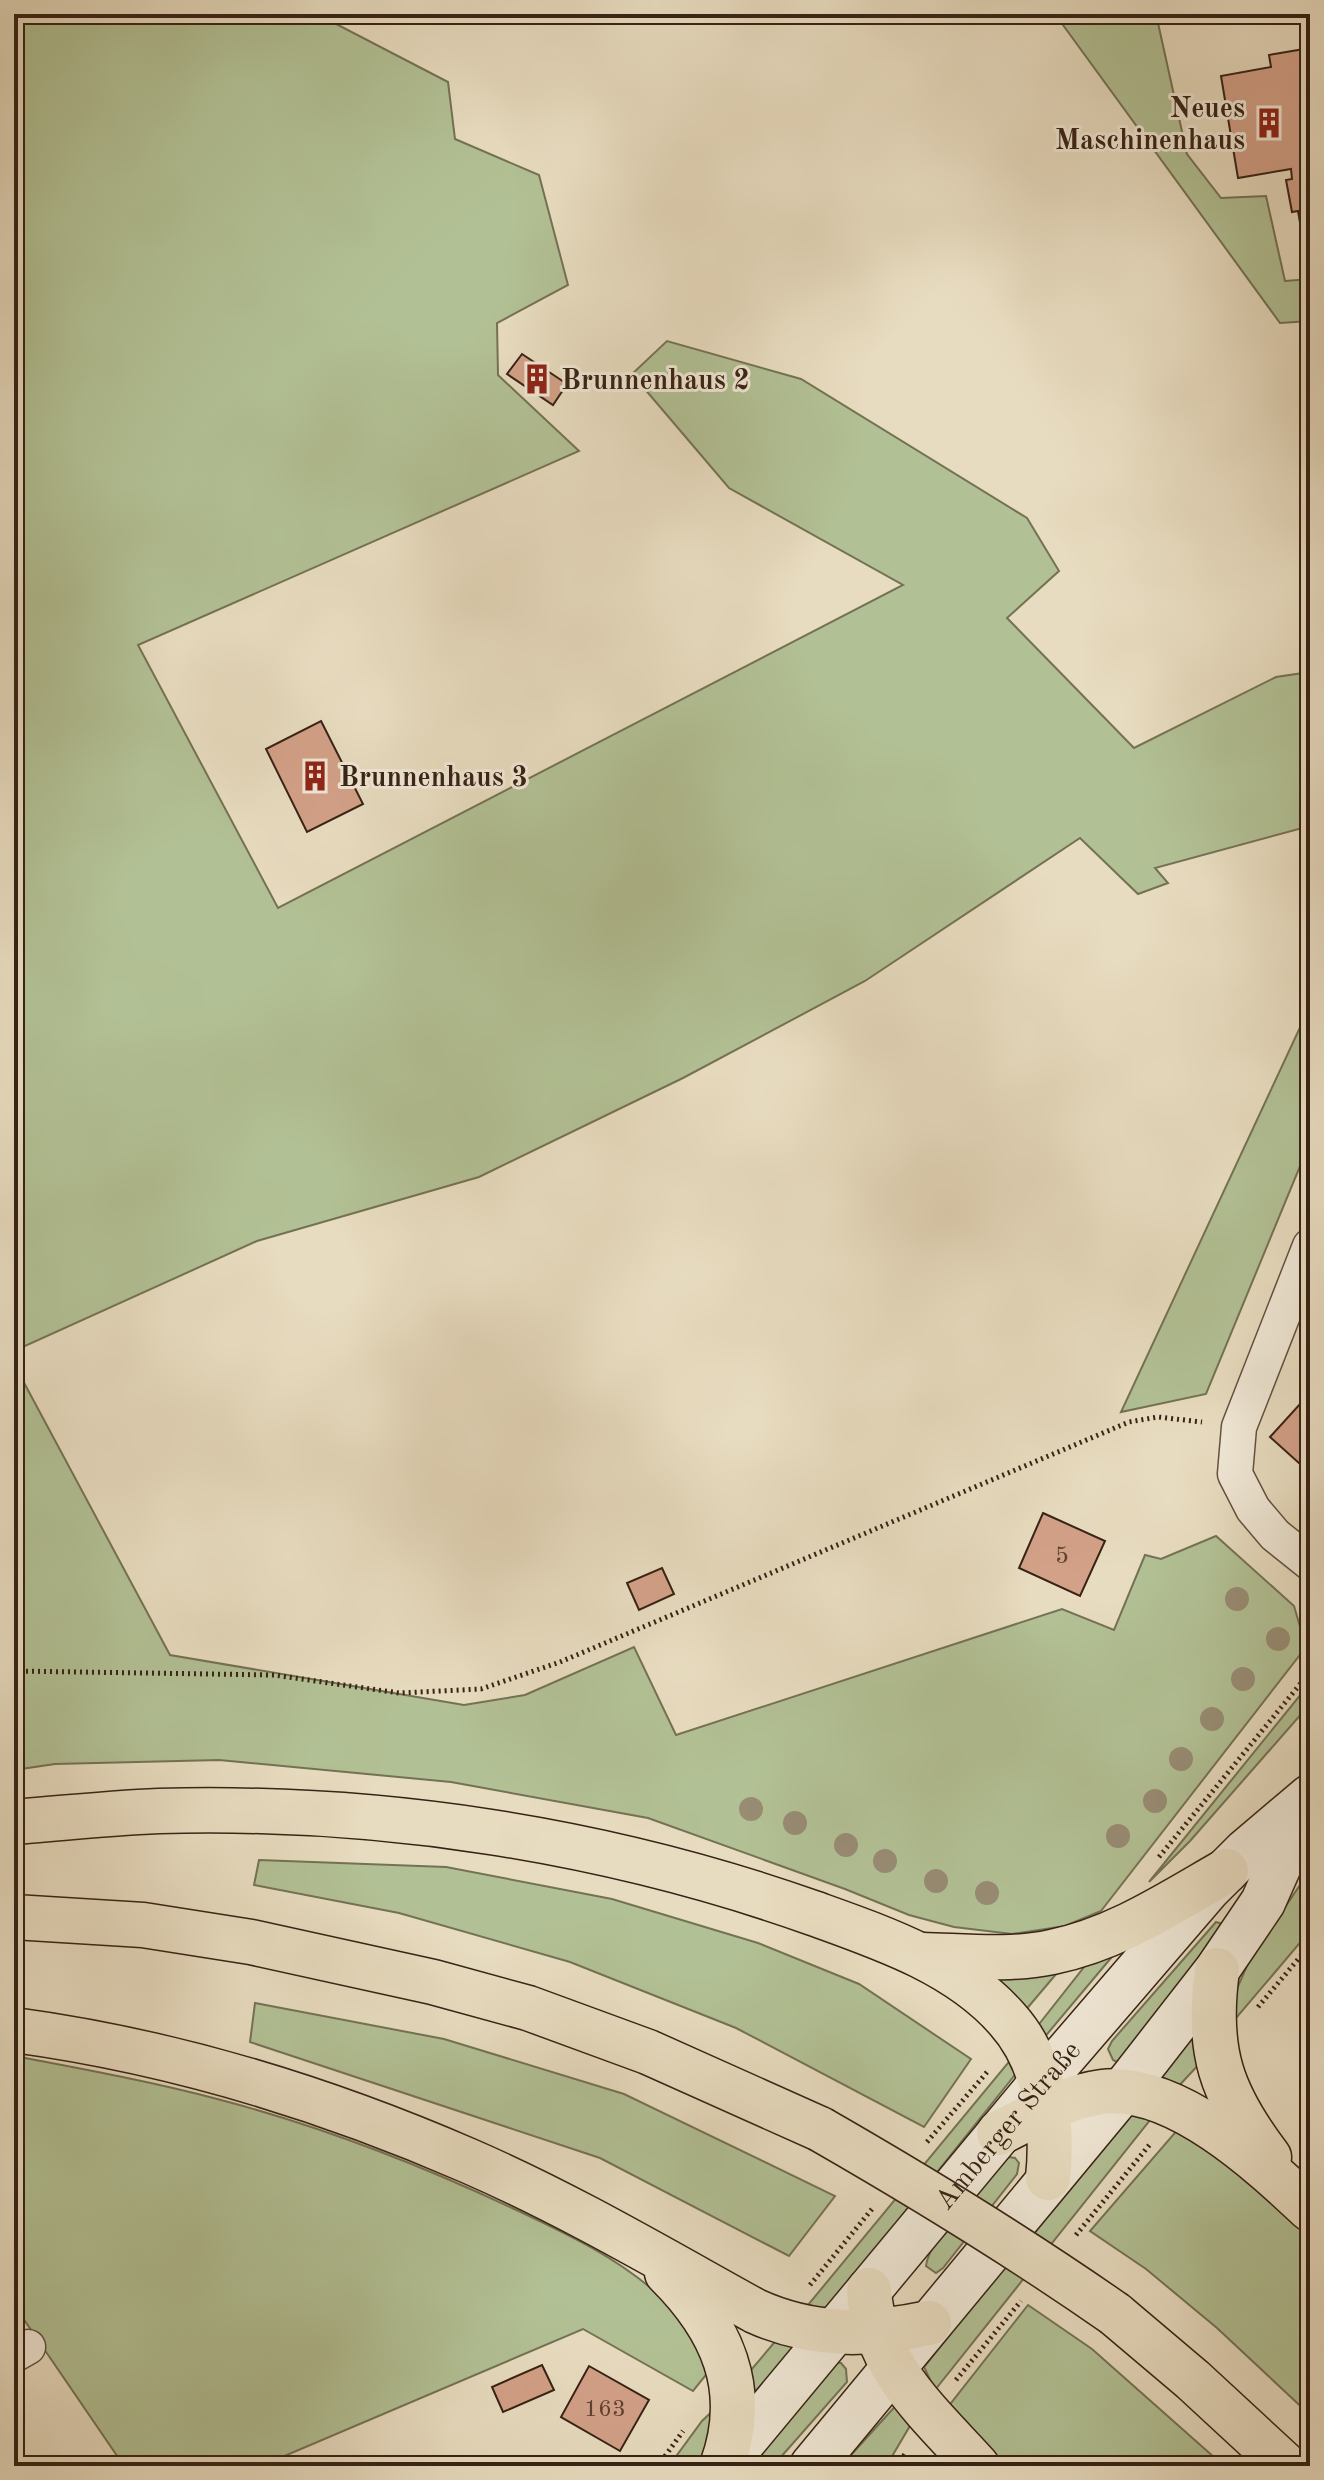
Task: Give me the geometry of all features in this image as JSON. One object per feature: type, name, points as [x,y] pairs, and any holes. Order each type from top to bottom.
[{"type":"highway","points":[[14,1822],[158,1811],[254,1811],[474,1828],[600,1851],[766,1896],[920,1955],[965,1983],[1006,2018],[1029,2052],[1044,2096],[1051,2147],[1048,2178]]},
{"type":"highway","points":[[920,1955],[1051,1953],[1120,1930],[1226,1871]]},
{"type":"highway","points":[[14,1917],[143,1925],[251,1942],[433,1982],[528,2008],[648,2052],[820,2129],[1028,2253],[1115,2314],[1193,2380],[1286,2466]]},
{"type":"highway","points":[[1217,1970],[1213,2003],[1217,2055],[1225,2085],[1236,2110],[1306,2205]]},
{"type":"highway","points":[[14,2030],[188,2064],[328,2104],[469,2161],[569,2208],[767,2317],[804,2328],[833,2332],[884,2350]]},
{"type":"highway","points":[[999,2133],[1044,2096],[1122,2092],[1163,2102],[1201,2121],[1306,2205]]},
{"type":"highway","points":[[642,2249],[684,2290],[719,2340],[727,2362],[733,2423],[722,2466]]},
{"type":"highway","points":[[869,2290],[870,2314],[884,2350],[977,2466]]},
{"type":"highway","points":[[884,2350],[929,2323]]},
{"type":"main road","name":"Amberger Straße","points":[[1044,2096],[1226,1871],[1308,1799]]},
{"type":"main road","name":"Amberger Straße","points":[[929,2323],[1122,2092],[1217,1970],[1263,1902],[1308,1799]]},
{"type":"main road","name":"Amberger Straße","points":[[722,2466],[999,2133]]},
{"type":"main road","points":[[812,2466],[884,2350]]},
{"type":"street","points":[[1310,1246],[1239,1427],[1235,1474],[1253,1509],[1275,1535],[1310,1563]]},
{"type":"path","points":[[14,1671],[274,1675],[399,1693],[481,1689],[560,1662],[1129,1422],[1158,1417],[1239,1427]]},
{"type":"path","points":[[1217,2055],[1310,1945]]},
{"type":"green space","points":[[14,14],[317,14],[448,82],[455,139],[539,175],[568,285],[497,323],[498,375],[579,451],[138,645],[278,908],[903,585],[729,488],[632,374],[667,341],[801,379],[1027,518],[1059,571],[1007,618],[1134,748],[1276,677],[1310,672],[1310,826],[1155,868],[1168,883],[1138,894],[1080,838],[865,981],[683,1078],[479,1177],[257,1241],[14,1351]]},
{"type":"green space","points":[[1055,14],[1156,14],[1187,154],[1221,198],[1266,196],[1285,281],[1310,279],[1310,321],[1280,323]]},
{"type":"green space","points":[[1310,1006],[1310,1142],[1206,1394],[1121,1412]]},
{"type":"green space","points":[[14,1364],[170,1655],[464,1705],[525,1695],[634,1647],[676,1735],[1062,1609],[1114,1630],[1145,1555],[1161,1559],[1216,1536],[1294,1606],[1306,1647],[1101,1911],[1065,1926],[1012,1934],[954,1927],[909,1915],[648,1818],[451,1782],[219,1760],[55,1764],[14,1770]]},
{"type":"green space","points":[[1310,1683],[1310,1704],[1190,1841],[1149,1882]]},
{"type":"green space","points":[[259,1860],[446,1867],[612,1899],[758,1943],[859,1984],[971,2059],[924,2127],[736,2028],[570,1962],[399,1913],[254,1885]]},
{"type":"green space","points":[[1310,1870],[1310,1931],[1231,2024],[1236,1991],[1249,1961]]},
{"type":"green space","points":[[1216,1922],[1223,1924],[1223,1929],[1119,2063],[1113,2060],[1108,2049],[1112,2041]]},
{"type":"green space","points":[[1121,1946],[1043,2039],[1036,2028],[1096,1952]]},
{"type":"green space","points":[[1068,1960],[1024,2012],[980,1970]]},
{"type":"green space","points":[[255,2003],[444,2039],[624,2094],[835,2196],[789,2256],[600,2158],[250,2042]]},
{"type":"green space","points":[[1197,2025],[1202,2061],[1176,2089],[1153,2082]]},
{"type":"green space","points":[[14,2056],[195,2093],[258,2110],[368,2147],[475,2191],[588,2246],[643,2282],[676,2313],[710,2370],[693,2391],[583,2329],[261,2466],[124,2466],[14,2305]]},
{"type":"green space","points":[[1012,2058],[1018,2071],[821,2317],[803,2311]]},
{"type":"green space","points":[[1131,2109],[1154,2115],[935,2390],[924,2367]]},
{"type":"green space","points":[[1179,2128],[1286,2211],[1310,2234],[1310,2415],[1217,2328],[1146,2269],[1090,2231]]},
{"type":"green space","points":[[1009,2157],[1019,2163],[1017,2174],[936,2273],[926,2266],[936,2241],[970,2198]]},
{"type":"green space","points":[[1028,2305],[1092,2349],[1224,2466],[1006,2466],[948,2407]]},
{"type":"green space","points":[[779,2337],[799,2343],[756,2399],[751,2370]]},
{"type":"green space","points":[[831,2361],[841,2363],[846,2369],[847,2382],[773,2466],[743,2466]]},
{"type":"green space","points":[[899,2402],[914,2419],[891,2458],[841,2466]]},
{"type":"green space","points":[[719,2405],[699,2466],[669,2466],[702,2421]]},
{"type":"building","name":"Neues Maschinenhaus","points":[[1310,48],[1310,239],[1303,240],[1298,211],[1292,212],[1286,180],[1292,179],[1291,169],[1238,178],[1221,76],[1271,67],[1269,55]]},
{"type":"building","name":"Brunnenhaus 2","points":[[522,354],[567,384],[553,405],[507,374]]},
{"type":"building","name":"Brunnenhaus 3","points":[[321,721],[363,804],[307,832],[266,749]]},
{"type":"building","points":[[1310,1393],[1310,1473],[1270,1437]]},
{"type":"building","points":[[1043,1513],[1105,1541],[1080,1596],[1019,1568]]},
{"type":"building","points":[[662,1568],[674,1594],[639,1610],[627,1583]]},
{"type":"building","points":[[542,2365],[554,2390],[503,2412],[492,2387]]},
{"type":"building","points":[[589,2366],[649,2400],[620,2451],[561,2417]]},
{"type":"place","name":"Neues Maschinenhaus","points":[[1269,123]]},
{"type":"place","name":"Brunnenhaus 2","points":[[537,379]]},
{"type":"place","name":"Brunnenhaus 3","points":[[315,776]]}]
